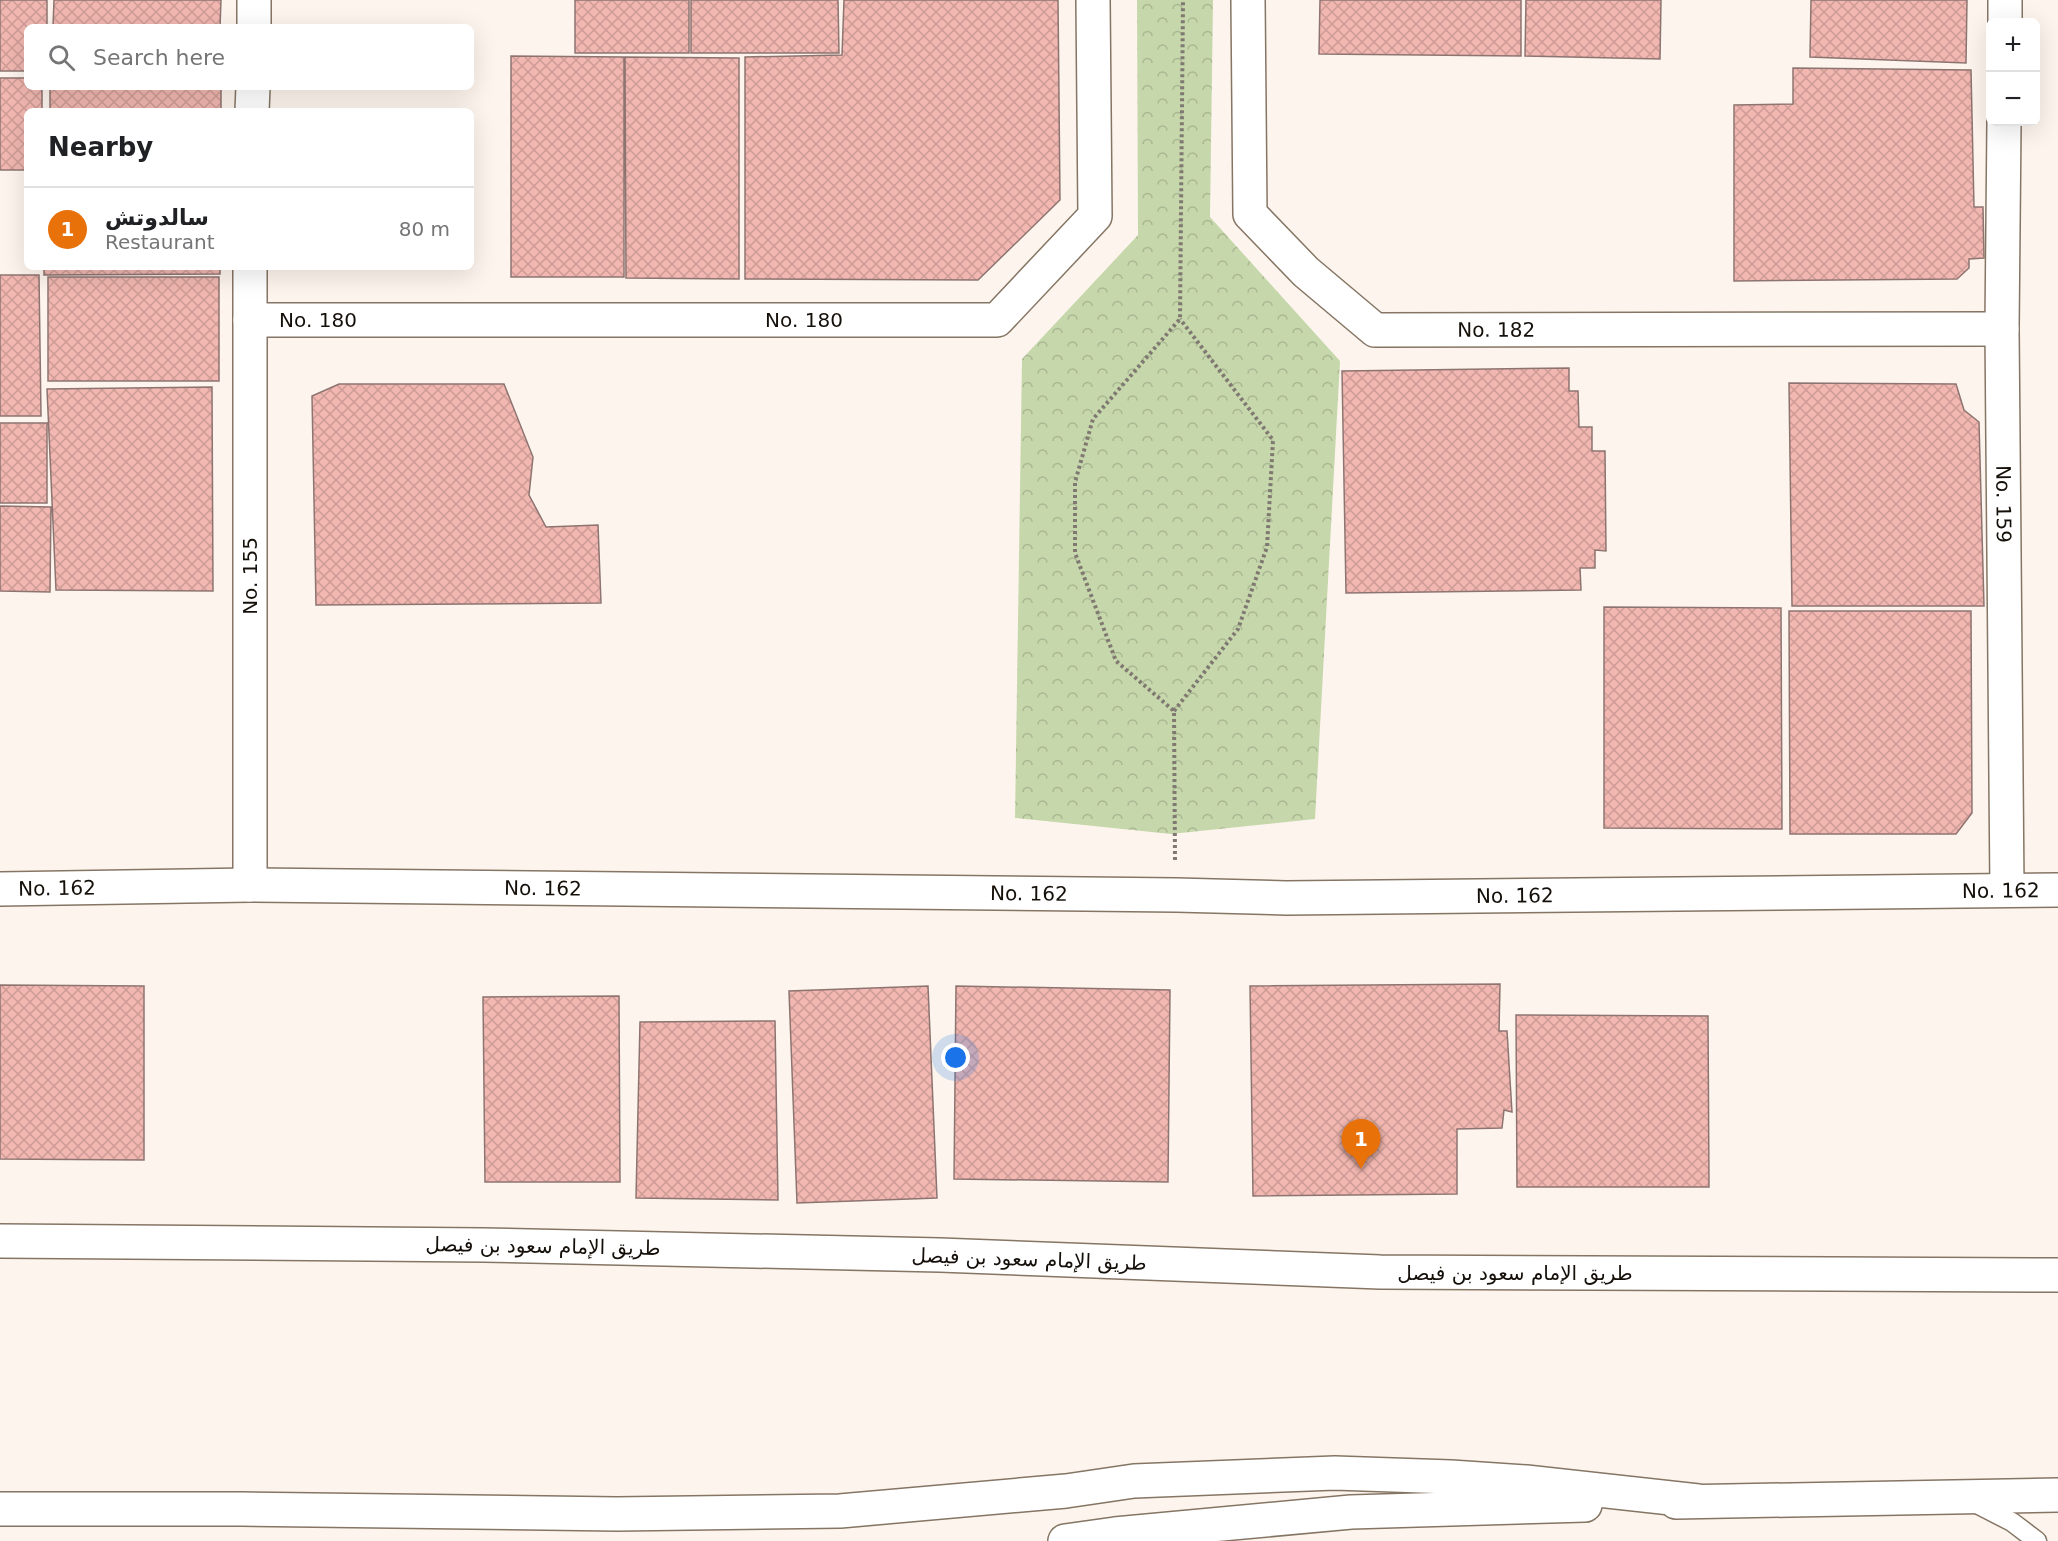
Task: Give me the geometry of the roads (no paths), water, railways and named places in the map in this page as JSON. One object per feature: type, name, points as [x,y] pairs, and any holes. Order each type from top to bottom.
[{"type":"street","points":[[254,0],[254,24]]},
{"type":"street","name":"No. 180","points":[[250,320],[997,320],[1095,216],[1093,0]]},
{"type":"street","name":"No. 182","points":[[1248,0],[1250,214],[1306,272],[1375,330],[2002,329]]},
{"type":"street","points":[[2005,0],[2005,18]]},
{"type":"street","points":[[252,108],[253,90]]},
{"type":"street","name":"No. 159","points":[[2004,126],[2002,329],[2007,889]]},
{"type":"street","name":"No. 155","points":[[250,270],[250,885]]},
{"type":"street","name":"No. 162","points":[[0,889],[250,885],[1286,898],[2058,890]]},
{"type":"street","name":"طريق الإمام سعود بن فيصل","points":[[0,1241],[532,1246],[940,1255],[1380,1272],[2058,1275]]},
{"type":"street","points":[[0,1509],[241,1509],[617,1514],[840,1511],[1066,1491],[1134,1480],[1335,1473],[1526,1482],[1698,1502]]},
{"type":"street","points":[[1065,1541],[1351,1512],[2058,1495]]},
{"type":"lane","points":[[1961,1496],[2012,1522],[2037,1541]]},
{"type":"place","name":"سالدوتش","points":[[1361,1169]]}]
